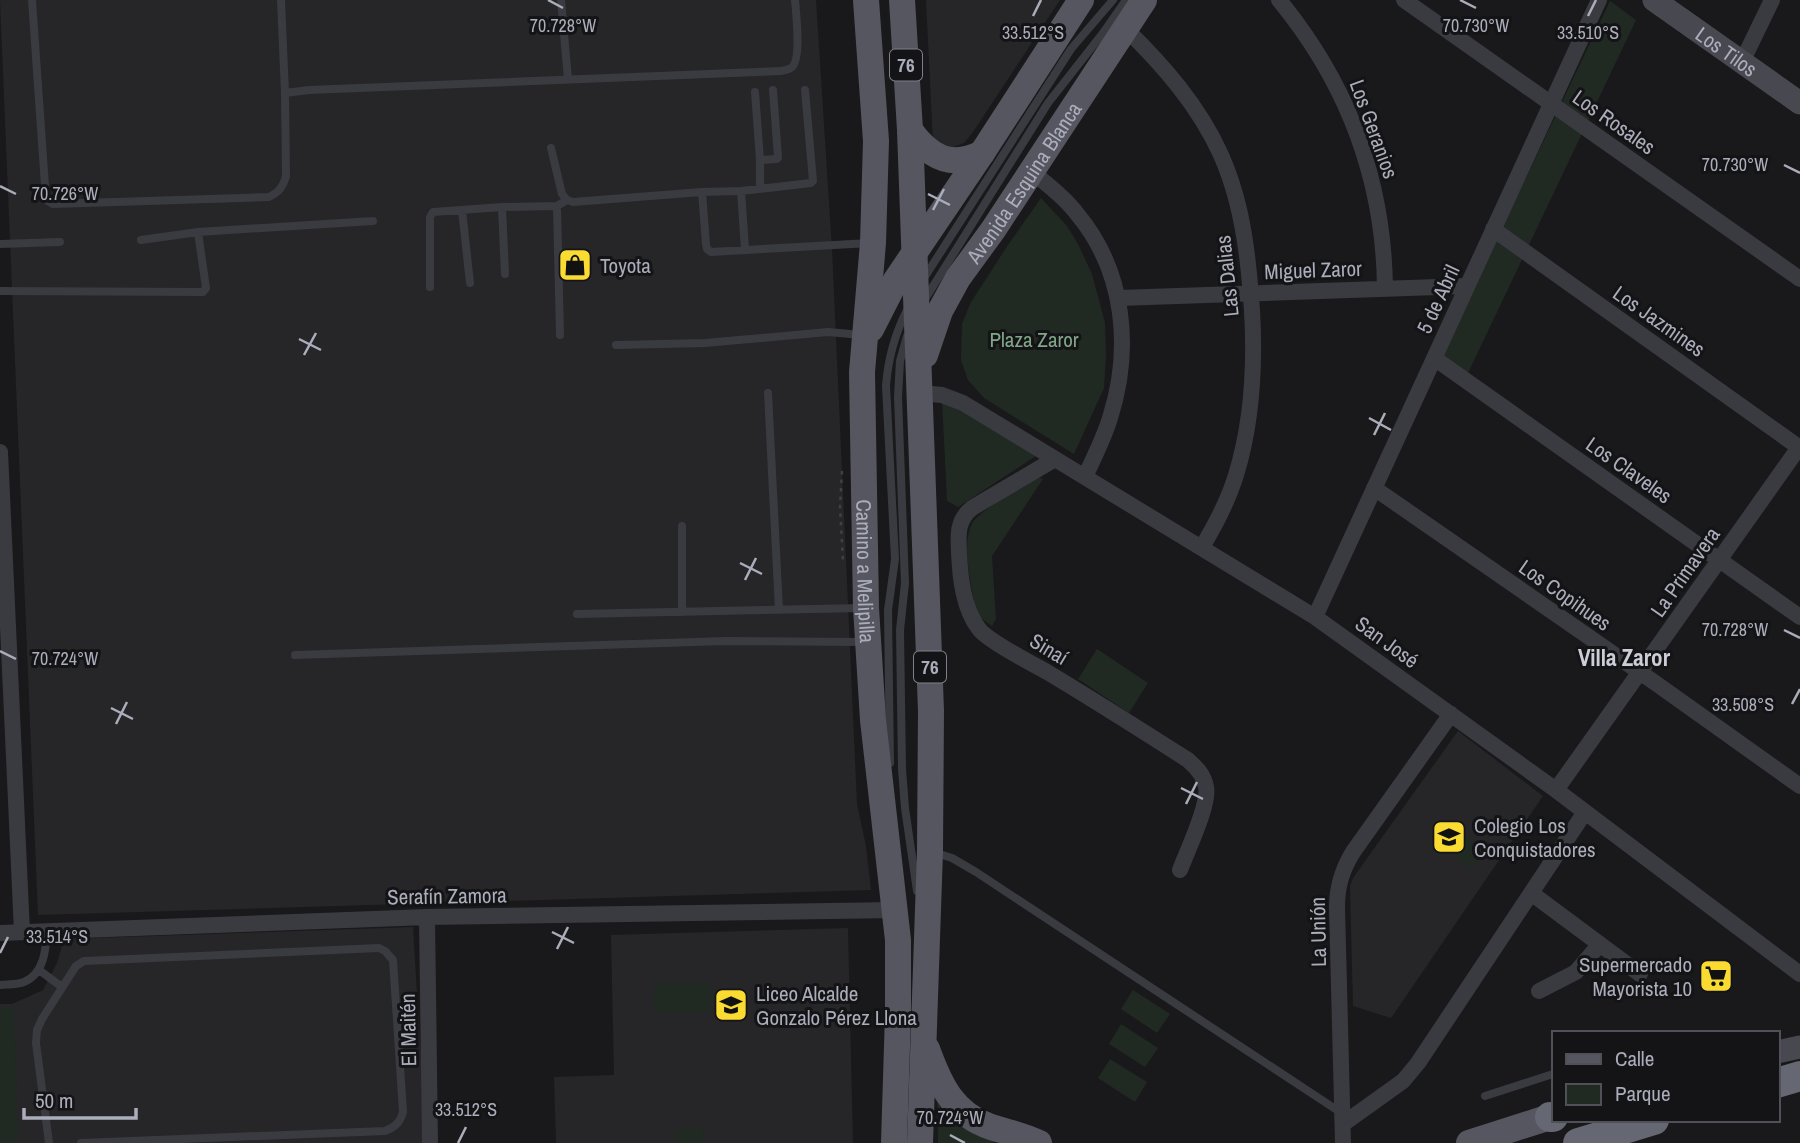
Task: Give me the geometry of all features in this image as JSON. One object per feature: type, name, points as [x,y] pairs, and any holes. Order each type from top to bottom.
[{"type":"highway","points":[[1578,1143],[1647,1122]]},
{"type":"main road","name":"Camino a Melipilla","points":[[866,0],[876,141],[873,243],[863,343],[866,608],[873,720],[896,909],[899,976],[894,1143]]},
{"type":"main road","name":"76","points":[[902,0],[910,130],[931,711],[930,851],[920,1143]]},
{"type":"main road","points":[[863,343],[914,252],[1081,0]]},
{"type":"main road","name":"Avenida Esquina Blanca","points":[[920,383],[931,336],[948,295],[1144,0]]},
{"type":"main road","points":[[910,130],[925,148],[944,159],[960,160],[982,153]]},
{"type":"main road","points":[[923,1031],[941,1085],[961,1110],[981,1123],[1039,1143]]},
{"type":"main road","points":[[1469,1143],[1552,1117]]},
{"type":"street","name":"Los Geranios","points":[[1279,0],[1324,64],[1362,145],[1380,218],[1385,289]]},
{"type":"street","name":"Los Rosales","points":[[1404,0],[1800,279]]},
{"type":"street","name":"5 de Abril","points":[[1315,617],[1599,0]]},
{"type":"street","name":"Los Tilos","points":[[1654,0],[1800,103]]},
{"type":"street","points":[[1742,62],[1772,0]]},
{"type":"street","name":"Las Dalias","points":[[1125,28],[1160,64],[1202,119],[1221,155],[1243,224],[1251,293],[1253,362],[1250,397],[1242,453],[1230,493],[1202,547]]},
{"type":"street","points":[[1031,172],[1065,199],[1091,231],[1108,264],[1119,298],[1122,347],[1116,395],[1104,435],[1085,477]]},
{"type":"street","name":"Los Jazmines","points":[[1493,229],[1800,447]]},
{"type":"street","name":"Miguel Zaror","points":[[1119,298],[1467,286]]},
{"type":"street","name":"Los Claveles","points":[[1434,358],[1800,617]]},
{"type":"street","name":"San José","points":[[920,383],[963,403],[1315,617],[1556,790],[1800,974]]},
{"type":"street","name":"La Primavera","points":[[1556,790],[1800,447]]},
{"type":"street","points":[[0,452],[5,685],[22,932]]},
{"type":"street","name":"Sinaí","points":[[1055,458],[972,508],[963,517],[958,529],[959,554],[967,603],[974,621],[985,635],[1188,760],[1199,771],[1206,786],[1207,799],[1180,870]]},
{"type":"street","name":"Los Copihues","points":[[1374,488],[1800,786]]},
{"type":"street","name":"La Unión","points":[[1343,1143],[1337,896],[1341,876],[1353,852],[1451,714]]},
{"type":"street","points":[[1343,1119],[1402,1080],[1418,1063],[1585,812]]},
{"type":"street","points":[[1531,892],[1640,974]]},
{"type":"street","name":"Serafín Zamora","points":[[0,933],[427,917],[896,909]]},
{"type":"street","name":"El Maitén","points":[[427,917],[430,1143]]},
{"type":"street","points":[[1539,991],[1576,972],[1600,944]]},
{"type":"street","points":[[1779,1052],[1800,1047]]},
{"type":"lane","points":[[32,0],[46,200],[53,204],[269,197],[277,193],[286,176],[281,0]]},
{"type":"lane","points":[[561,0],[568,79]]},
{"type":"lane","points":[[285,93],[309,89],[780,71],[791,68],[796,62],[795,0]]},
{"type":"lane","points":[[926,960],[904,799],[901,757],[900,631],[905,583],[898,397],[902,352],[917,303],[936,257],[1071,49],[1113,0]]},
{"type":"lane","points":[[890,777],[888,610],[895,559],[886,386],[895,337],[902,318],[917,303],[958,247],[1048,103],[1126,0]]},
{"type":"lane","points":[[760,160],[778,158],[774,90]]},
{"type":"lane","points":[[551,148],[562,194],[573,202],[741,191],[811,183],[813,181],[806,90]]},
{"type":"lane","points":[[755,92],[760,188]]},
{"type":"lane","points":[[741,191],[745,249]]},
{"type":"lane","points":[[702,192],[707,248],[711,252],[873,243]]},
{"type":"lane","points":[[430,287],[430,217],[433,212],[557,206],[567,200]]},
{"type":"lane","points":[[557,206],[560,335]]},
{"type":"lane","points":[[502,207],[505,274]]},
{"type":"lane","points":[[462,210],[470,283]]},
{"type":"lane","points":[[141,240],[198,232],[373,221]]},
{"type":"lane","points":[[0,291],[203,292],[206,288],[198,232]]},
{"type":"lane","points":[[0,244],[60,242]]},
{"type":"lane","points":[[616,345],[705,343],[828,332],[863,343]]},
{"type":"lane","points":[[768,393],[779,610]]},
{"type":"lane","points":[[682,526],[682,612]]},
{"type":"lane","points":[[577,614],[866,608]]},
{"type":"lane","points":[[295,654],[726,641],[867,642]]},
{"type":"lane","points":[[891,790],[896,909]]},
{"type":"lane","points":[[930,851],[952,858],[976,872],[1343,1119]]},
{"type":"lane","points":[[0,985],[24,982],[39,970],[46,949],[47,931]]},
{"type":"lane","points":[[49,1143],[36,1043],[37,1030],[62,986],[76,965],[83,961],[379,948],[393,960],[403,1112],[393,1128],[385,1131],[81,1143]]},
{"type":"lane","points":[[39,970],[62,986]]},
{"type":"lane","points":[[1485,1096],[1552,1074]]},
{"type":"shaded area","points":[[0,0],[816,0],[832,249],[857,804],[866,846],[871,890],[38,915]]},
{"type":"shaded area","points":[[926,0],[1060,0],[973,132],[964,143],[953,147],[933,142]]},
{"type":"shaded area","name":"Colegio Los Conquistadores","points":[[1458,731],[1543,796],[1391,1018],[1353,1006],[1350,886],[1353,878]]},
{"type":"shaded area","points":[[413,927],[426,1143],[0,1143],[0,1004],[12,1004],[43,990],[57,963],[64,939]]},
{"type":"shaded area","name":"Liceo Alcalde Gonzalo Pérez Llona","points":[[848,928],[853,1143],[556,1143],[554,1077],[614,1075],[611,935]]},
{"type":"green space","points":[[1610,1],[1636,20],[1468,373],[1441,357]]},
{"type":"green space","name":"Plaza Zaror","points":[[1041,198],[1067,226],[1078,244],[1092,274],[1105,323],[1104,388],[1074,454],[984,398],[968,380],[961,360],[962,324],[971,302]]},
{"type":"green space","points":[[942,399],[1036,456],[958,507],[947,501]]},
{"type":"green space","points":[[1035,476],[1043,479],[992,556],[996,619],[992,626],[977,615],[968,567],[969,531],[973,522],[983,512]]},
{"type":"green space","points":[[1097,649],[1148,683],[1129,713],[1078,679]]},
{"type":"green space","points":[[1443,820],[1486,850],[1472,869],[1430,839]]},
{"type":"green space","points":[[654,983],[711,983],[711,1012],[654,1012]]},
{"type":"green space","points":[[1133,990],[1170,1014],[1157,1033],[1121,1009]]},
{"type":"green space","points":[[14,1008],[18,1143],[0,1143],[0,1009]]},
{"type":"green space","points":[[1121,1024],[1158,1048],[1145,1067],[1109,1044]]},
{"type":"green space","points":[[1110,1059],[1147,1082],[1135,1102],[1098,1078]]},
{"type":"green space","points":[[937,1091],[996,1142],[938,1143]]},
{"type":"green space","points":[[703,1127],[704,1143],[675,1143],[675,1129]]},
{"type":"place","name":"Toyota","points":[[575,265]]},
{"type":"place","name":"Colegio Los Conquistadores","points":[[1449,837]]},
{"type":"place","name":"Supermercado Mayorista 10","points":[[1716,976]]},
{"type":"place","name":"Liceo Alcalde Gonzalo Pérez Llona","points":[[731,1005]]},
{"type":"district","name":"Villa Zaror","points":[[1624,657]]}]
